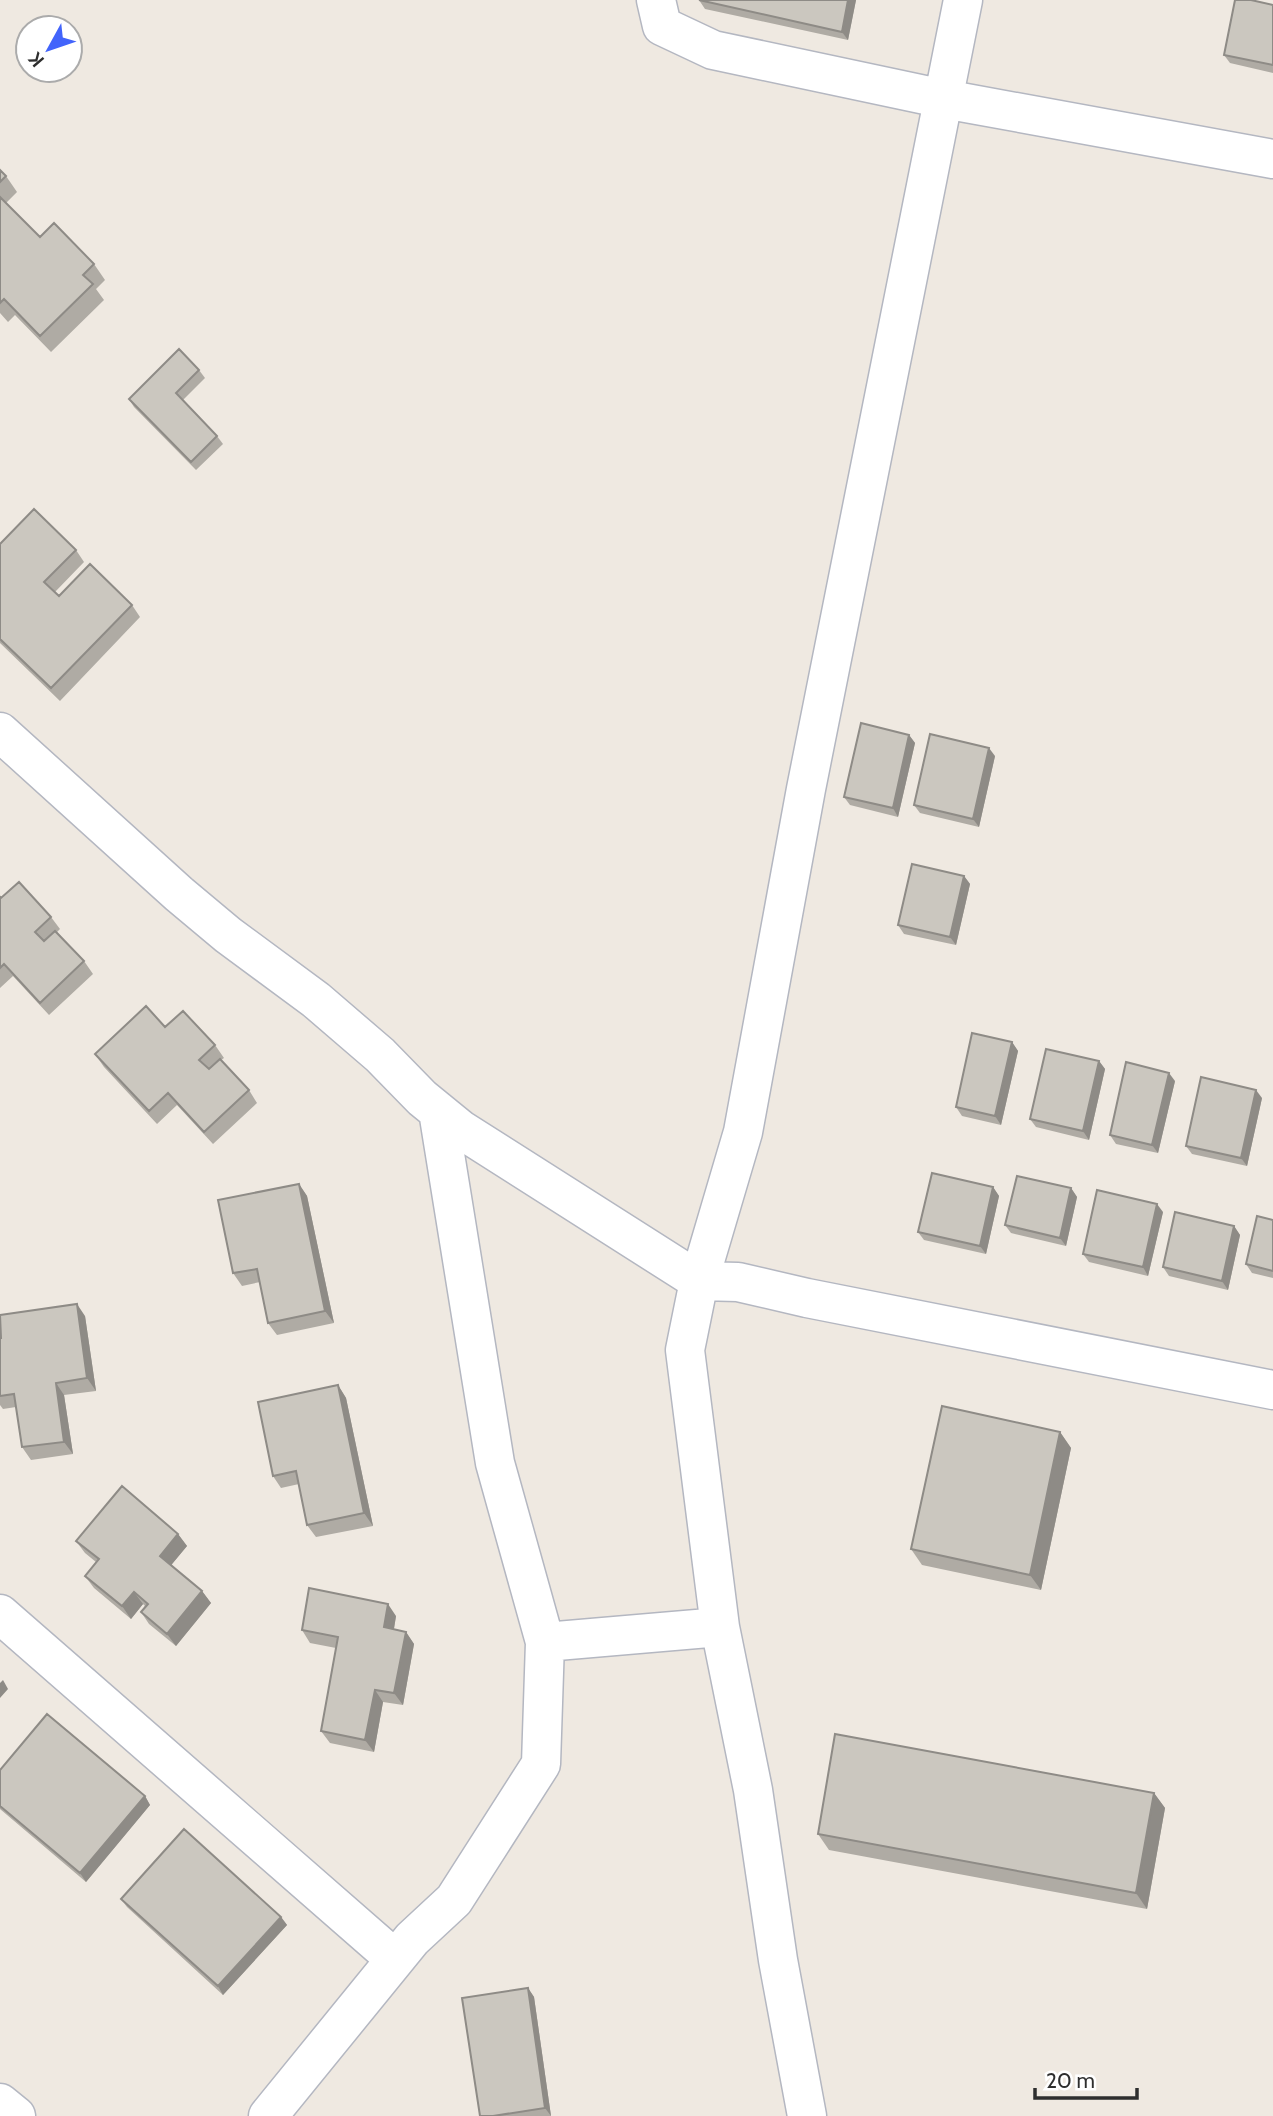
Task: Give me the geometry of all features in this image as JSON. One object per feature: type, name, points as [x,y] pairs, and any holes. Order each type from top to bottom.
[{"type":"street","points":[[656,0],[662,26],[713,50],[944,99],[1273,159]]},
{"type":"street","points":[[807,2116],[778,1960],[753,1790],[720,1627],[685,1350],[699,1281],[743,1132],[806,789],[963,0]]},
{"type":"street","points":[[0,732],[179,894],[228,935],[316,1000],[460,1129],[699,1281],[738,1282],[1273,1390]]},
{"type":"street","points":[[268,2116],[411,1939],[454,1900],[541,1764],[545,1642],[495,1463],[438,1111]]},
{"type":"street","points":[[0,1614],[395,1959]]},
{"type":"street","points":[[545,1642],[720,1627]]},
{"type":"street","points":[[0,2103],[16,2116]]},
{"type":"building","points":[[699,0],[848,0],[842,32]]},
{"type":"building","points":[[1235,0],[1273,5],[1273,65],[1224,55]]},
{"type":"building","points":[[0,170],[6,176],[0,182]]},
{"type":"building","points":[[0,197],[40,237],[54,223],[94,264],[83,275],[93,284],[40,336],[4,299],[0,303]]},
{"type":"building","points":[[179,349],[199,370],[176,393],[217,436],[191,462],[129,399]]},
{"type":"building","points":[[34,509],[76,550],[44,582],[59,596],[90,564],[132,605],[51,688],[0,639],[0,544]]},
{"type":"building","points":[[861,723],[909,735],[893,808],[844,797]]},
{"type":"building","points":[[930,734],[989,748],[973,819],[914,805]]},
{"type":"building","points":[[912,864],[964,876],[950,937],[898,925]]},
{"type":"building","points":[[19,882],[51,917],[35,932],[44,941],[55,931],[84,961],[40,1003],[4,964],[0,968],[0,897]]},
{"type":"building","points":[[146,1006],[165,1027],[183,1011],[215,1045],[199,1060],[209,1069],[220,1059],[249,1090],[204,1132],[168,1093],[149,1111],[95,1054]]},
{"type":"building","points":[[972,1033],[1012,1042],[995,1116],[956,1107]]},
{"type":"building","points":[[1046,1049],[1099,1061],[1083,1131],[1030,1119]]},
{"type":"building","points":[[1126,1062],[1169,1073],[1152,1145],[1110,1135]]},
{"type":"building","points":[[1201,1077],[1256,1090],[1241,1158],[1186,1146]]},
{"type":"building","points":[[932,1173],[993,1187],[980,1246],[918,1232]]},
{"type":"building","points":[[1017,1176],[1071,1188],[1060,1238],[1005,1225]]},
{"type":"building","points":[[299,1184],[325,1311],[268,1323],[257,1269],[233,1273],[218,1200]]},
{"type":"building","points":[[1097,1190],[1157,1204],[1143,1267],[1083,1254]]},
{"type":"building","points":[[1175,1212],[1234,1226],[1222,1281],[1163,1267]]},
{"type":"building","points":[[1257,1216],[1273,1220],[1273,1271],[1246,1264]]},
{"type":"building","points":[[77,1304],[87,1378],[56,1383],[64,1442],[22,1447],[14,1394],[0,1396],[0,1315]]},
{"type":"building","points":[[338,1385],[364,1513],[307,1525],[296,1471],[273,1476],[258,1402]]},
{"type":"building","points":[[942,1406],[1060,1432],[1030,1575],[911,1549]]},
{"type":"building","points":[[122,1486],[178,1534],[160,1556],[202,1591],[167,1634],[141,1612],[148,1604],[134,1592],[122,1606],[85,1576],[99,1559],[76,1541]]},
{"type":"building","points":[[309,1588],[388,1604],[384,1627],[406,1632],[394,1693],[375,1690],[365,1740],[321,1731],[338,1637],[302,1630]]},
{"type":"building","points":[[47,1714],[145,1796],[80,1873],[0,1806],[0,1770]]},
{"type":"building","points":[[835,1734],[1154,1793],[1136,1893],[818,1834]]},
{"type":"building","points":[[184,1829],[281,1917],[218,1986],[121,1899]]},
{"type":"building","points":[[528,1988],[545,2108],[480,2116],[462,1998]]}]
